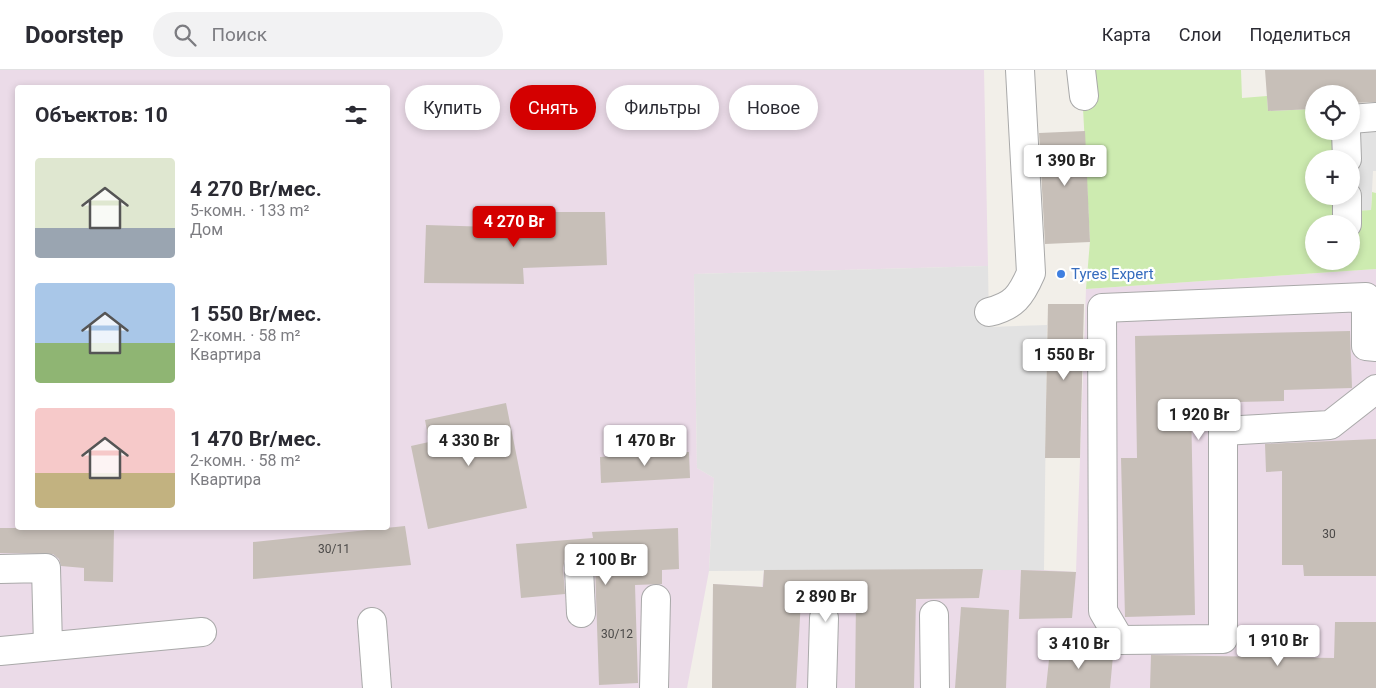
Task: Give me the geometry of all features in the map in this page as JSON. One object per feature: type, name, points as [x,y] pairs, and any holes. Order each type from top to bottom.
[{"type":"lane","points":[[989,312],[1003,308],[1022,294],[1031,273],[1020,70]]},
{"type":"lane","points":[[1360,118],[1376,117]]},
{"type":"lane","points":[[1376,346],[1366,346],[1366,297],[1102,308],[1103,611],[1120,640],[1223,640],[1223,431],[1330,425],[1376,389]]},
{"type":"lane","points":[[0,569],[46,568],[48,646]]},
{"type":"lane","points":[[578,568],[580,613]]},
{"type":"lane","points":[[654,688],[656,599]]},
{"type":"lane","points":[[934,615],[935,688]]},
{"type":"lane","points":[[822,688],[824,618]]},
{"type":"lane","points":[[372,622],[377,688]]},
{"type":"lane","points":[[0,651],[202,632]]},
{"type":"shaded area","points":[[0,70],[984,70],[988,266],[694,274],[697,468],[714,478],[709,571],[687,688],[0,688]]},
{"type":"shaded area","points":[[1376,106],[1376,171],[1373,171],[1371,210],[1347,211],[1349,205],[1360,205],[1360,150],[1351,150],[1351,140],[1360,140],[1360,122]]},
{"type":"shaded area","points":[[988,266],[989,327],[1047,325],[1044,570],[709,571],[714,478],[697,468],[694,274]]},
{"type":"shaded area","points":[[1376,269],[1376,688],[712,688],[713,584],[762,587],[764,570],[1044,570],[1076,572],[1086,289]]},
{"type":"green space","points":[[1081,70],[1241,70],[1242,98],[1267,96],[1268,111],[1305,109],[1305,140],[1346,140],[1347,150],[1305,150],[1305,205],[1347,205],[1347,211],[1371,210],[1372,192],[1376,193],[1376,269],[1086,289],[1090,241]]},
{"type":"building","points":[[1265,70],[1376,70],[1376,102],[1360,103],[1360,85],[1305,85],[1305,109],[1268,111]]},
{"type":"building","points":[[1085,131],[1090,242],[1045,244],[1039,133]]},
{"type":"building","points":[[526,212],[605,212],[607,265],[523,268],[524,284],[424,283],[426,225],[527,228]]},
{"type":"building","points":[[1048,304],[1084,304],[1080,458],[1045,458]]},
{"type":"building","points":[[1350,331],[1352,388],[1284,390],[1284,401],[1191,403],[1195,615],[1125,617],[1121,458],[1137,458],[1135,336]]},
{"type":"building","points":[[506,403],[527,508],[428,529],[411,446],[429,442],[425,420]]},
{"type":"building","points":[[1376,439],[1376,576],[1304,576],[1303,565],[1282,565],[1282,471],[1266,472],[1265,444]]},
{"type":"building","points":[[689,452],[690,478],[601,483],[600,457]]},
{"type":"building","points":[[405,526],[411,565],[253,579],[253,542],[367,530],[390,530],[390,528]]},
{"type":"building","points":[[0,528],[15,528],[15,530],[114,530],[113,582],[84,581],[84,568],[61,566],[59,559],[53,554],[0,553]]},
{"type":"building","points":[[678,528],[679,569],[662,570],[662,584],[635,585],[638,683],[599,685],[595,566],[592,559],[587,553],[579,551],[565,559],[563,568],[565,594],[521,598],[516,544],[593,538],[592,532]]},
{"type":"building","points":[[983,569],[979,598],[916,599],[914,688],[855,688],[856,599],[801,600],[796,688],[712,688],[713,584],[763,587],[764,570]]},
{"type":"building","points":[[1021,570],[1076,572],[1072,618],[1019,619]]},
{"type":"building","points":[[961,607],[1009,610],[1006,688],[955,688]]},
{"type":"building","points":[[1335,622],[1376,622],[1376,688],[1150,688],[1151,655],[1334,658]]},
{"type":"building","points":[[1050,650],[1093,651],[1093,654],[1113,656],[1110,688],[1046,688]]},
{"type":"place","name":"Tyres Expert","points":[[1061,274]]}]
